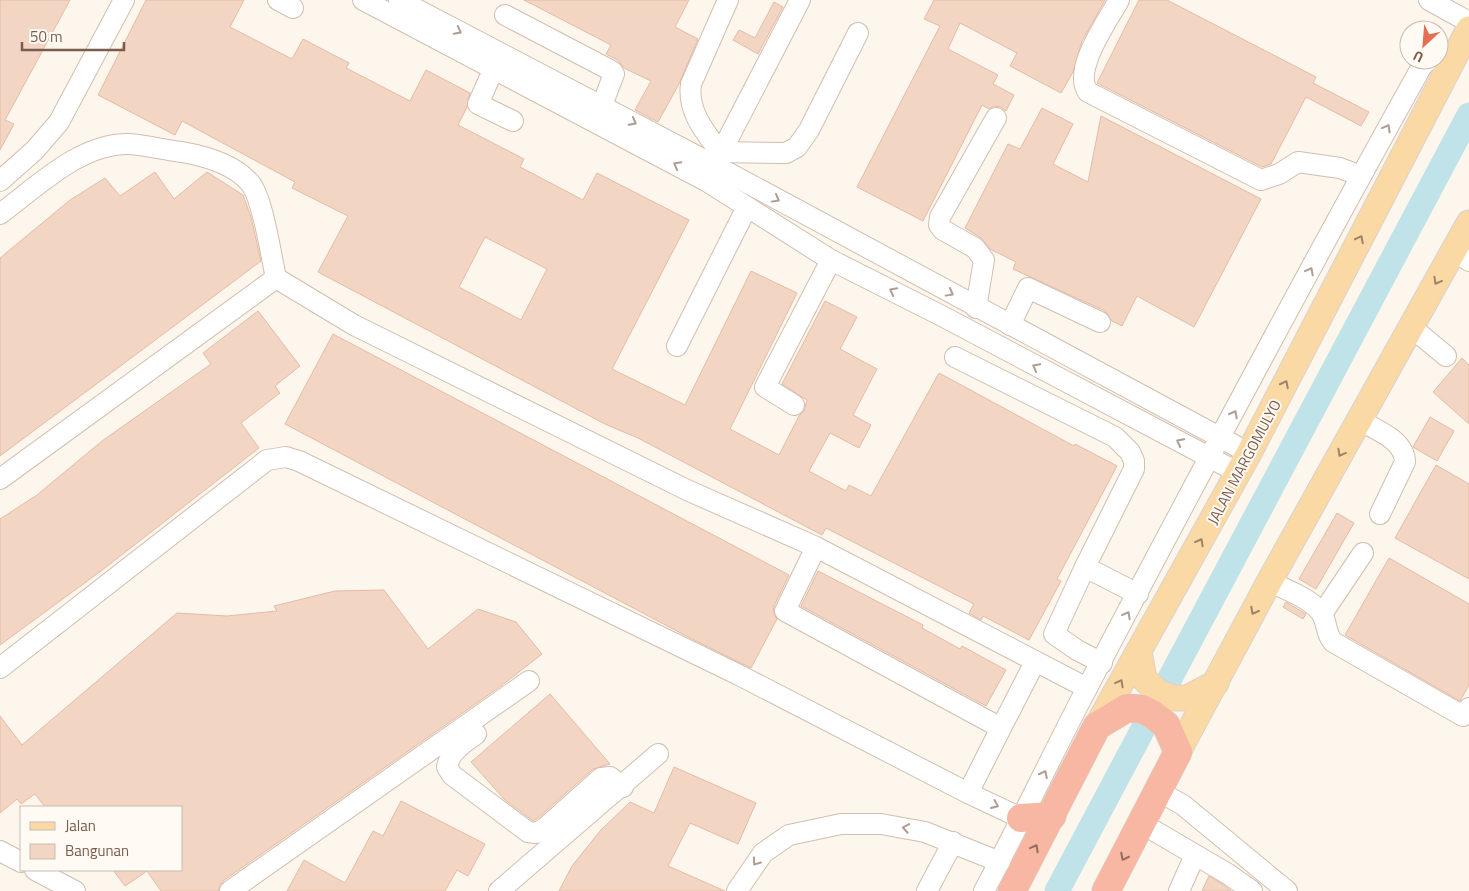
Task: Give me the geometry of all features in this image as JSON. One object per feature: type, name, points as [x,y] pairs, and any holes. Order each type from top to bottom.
[{"type":"highway","points":[[1097,726],[1127,708],[1152,714],[1166,725],[1178,752],[1106,891]]},
{"type":"highway","name":"JALAN MARGOMULYO","points":[[1012,891],[1097,726]]},
{"type":"highway","points":[[1022,818],[1052,816]]},
{"type":"main road","name":"JALAN MARGOMULYO","points":[[1097,726],[1244,463],[1467,31]]},
{"type":"main road","points":[[1178,752],[1269,582],[1411,327],[1461,256],[1468,227]]},
{"type":"main road","points":[[1139,651],[1144,679],[1159,693],[1174,698],[1187,698],[1216,683]]},
{"type":"lane","points":[[0,181],[35,150],[59,122],[124,0]]},
{"type":"lane","points":[[363,0],[421,21],[602,105],[976,308],[1221,437],[1244,463]]},
{"type":"lane","points":[[399,0],[421,21],[494,68],[714,166],[786,152],[797,147],[809,130],[858,33]]},
{"type":"lane","points":[[728,0],[691,84],[690,94],[714,166],[748,207],[831,260],[942,316],[1210,457],[1244,463]]},
{"type":"lane","points":[[714,166],[800,0]]},
{"type":"lane","points":[[1119,0],[1087,59],[1083,77],[1084,86],[1088,92],[1261,180],[1279,174],[1298,162],[1340,168],[1361,176]]},
{"type":"lane","points":[[1429,0],[1467,31],[1449,45]]},
{"type":"lane","points":[[505,15],[612,71],[614,74],[602,105]]},
{"type":"lane","points":[[494,68],[478,104],[513,121]]},
{"type":"lane","points":[[984,891],[1087,688],[1420,70]]},
{"type":"lane","points":[[976,308],[984,260],[975,248],[943,230],[939,224],[940,217],[996,118]]},
{"type":"lane","points":[[0,214],[70,162],[99,150],[128,144],[193,154],[216,161],[235,170],[251,183],[259,200],[276,278],[362,330],[687,490],[816,547],[1087,688]]},
{"type":"lane","points":[[677,346],[748,207]]},
{"type":"lane","points":[[794,405],[765,387],[831,260]]},
{"type":"lane","points":[[0,479],[276,278]]},
{"type":"lane","points":[[1010,325],[1028,288],[1100,322]]},
{"type":"lane","points":[[1411,327],[1446,356]]},
{"type":"lane","points":[[956,357],[1116,437],[1130,452],[1134,460],[1134,470],[1085,567],[1054,634],[1077,650],[1102,663]]},
{"type":"lane","points":[[1050,403],[1061,380]]},
{"type":"lane","points":[[1360,420],[1400,445],[1405,455],[1405,462],[1380,514]]},
{"type":"lane","points":[[0,668],[267,460],[286,457],[299,461],[739,675],[968,793],[1022,818]]},
{"type":"lane","points":[[816,547],[785,611],[1001,728]]},
{"type":"lane","points":[[1322,614],[1363,553]]},
{"type":"lane","points":[[1085,567],[1138,594]]},
{"type":"lane","points":[[1269,582],[1295,593],[1322,614],[1333,642],[1463,716],[1469,708]]},
{"type":"lane","points":[[968,793],[1035,662]]},
{"type":"lane","points":[[230,891],[529,681]]},
{"type":"lane","points":[[509,708],[454,751],[449,758],[447,767],[452,775],[528,832],[536,833],[545,828],[602,778],[610,777],[623,786]]},
{"type":"lane","points":[[499,891],[658,754]]},
{"type":"lane","points":[[1158,791],[1182,805],[1287,891]]},
{"type":"lane","points":[[737,891],[762,852],[789,834],[840,824],[881,824],[925,832],[1000,862]]},
{"type":"lane","points":[[1141,824],[1252,891]]},
{"type":"lane","points":[[927,891],[953,842]]},
{"type":"lane","points":[[0,851],[20,861]]},
{"type":"lane","points":[[1179,891],[1195,855]]},
{"type":"lane","points":[[37,871],[75,891]]},
{"type":"building","points":[[0,0],[70,0],[5,120],[14,124],[0,150]]},
{"type":"building","points":[[146,0],[244,0],[230,27],[292,59],[303,39],[349,63],[346,68],[410,101],[426,70],[470,93],[467,107],[458,125],[524,159],[520,167],[583,200],[597,173],[689,220],[612,369],[685,405],[751,271],[797,293],[730,429],[779,455],[799,416],[804,411],[807,400],[782,384],[825,301],[857,317],[840,349],[877,369],[853,415],[871,425],[859,448],[830,433],[809,471],[846,491],[849,485],[871,496],[939,373],[1074,446],[1075,444],[1117,466],[1057,579],[1061,581],[1029,640],[983,616],[981,620],[969,613],[974,604],[826,528],[822,535],[638,438],[605,424],[318,272],[348,216],[292,188],[295,182],[182,121],[175,135],[98,95]],"holes":[[[485,237],[547,269],[521,320],[459,287]]]},
{"type":"building","points":[[524,0],[689,0],[675,27],[698,39],[679,84],[658,122],[635,110],[651,81],[624,68],[618,60],[606,54],[611,45]]},
{"type":"building","points":[[934,0],[1105,0],[1082,41],[1073,72],[1061,93],[1010,66],[1017,53],[960,23],[948,49],[998,75],[993,84],[1014,95],[1006,111],[1001,107],[995,106],[989,109],[982,105],[923,221],[857,187],[940,26],[924,19]]},
{"type":"building","points":[[1139,0],[1167,0],[1316,77],[1313,83],[1369,112],[1361,126],[1306,97],[1271,164],[1262,167],[1097,83]]},
{"type":"building","points":[[774,2],[783,7],[758,54],[733,40],[739,30],[755,38]]},
{"type":"building","points":[[1042,108],[1073,124],[1053,164],[1088,182],[1101,116],[1261,199],[1194,327],[1137,296],[1122,326],[1112,321],[1105,311],[1013,269],[1016,262],[990,249],[981,238],[965,228],[1008,144],[1020,149]]},
{"type":"building","points":[[155,172],[174,199],[207,172],[243,195],[251,217],[261,261],[0,456],[0,258],[70,200],[105,178],[120,196]]},
{"type":"building","points":[[258,311],[300,366],[275,386],[280,393],[241,423],[259,448],[101,571],[0,645],[0,519],[37,495],[102,441],[211,364],[203,353]]},
{"type":"building","points":[[333,334],[789,575],[774,606],[773,612],[777,619],[751,668],[690,638],[285,424]]},
{"type":"building","points":[[1462,358],[1469,365],[1469,424],[1433,392]]},
{"type":"building","points":[[1430,417],[1454,431],[1437,461],[1413,447]]},
{"type":"building","points":[[1436,465],[1469,484],[1469,579],[1395,538]]},
{"type":"building","points":[[1337,513],[1354,523],[1316,589],[1299,579]]},
{"type":"building","points":[[1389,558],[1469,604],[1469,685],[1460,701],[1345,635]]},
{"type":"building","points":[[818,571],[923,625],[922,628],[960,649],[962,646],[1006,670],[986,706],[801,606]]},
{"type":"building","points":[[384,590],[428,649],[478,609],[516,622],[542,654],[501,686],[223,881],[218,891],[161,891],[147,871],[182,871],[182,806],[44,806],[35,794],[21,804],[17,799],[0,813],[0,716],[22,745],[177,613],[227,616],[277,611],[274,606],[335,591]]},
{"type":"building","points":[[1286,602],[1306,614],[1303,619],[1283,607]]},
{"type":"building","points":[[550,694],[610,764],[593,769],[533,821],[504,799],[471,762]]},
{"type":"building","points":[[674,767],[756,803],[738,844],[690,823],[668,866],[725,891],[559,891],[572,866],[600,831],[630,802],[654,813]]},
{"type":"building","points":[[401,801],[485,844],[468,876],[457,870],[445,891],[287,891],[304,860],[345,883],[373,831],[383,836]]},
{"type":"building","points":[[114,871],[147,871],[125,886]]},
{"type":"building","points":[[1209,876],[1222,884],[1231,891],[1202,891]]},
{"type":"waterway","points":[[1057,891],[1469,115]]}]
